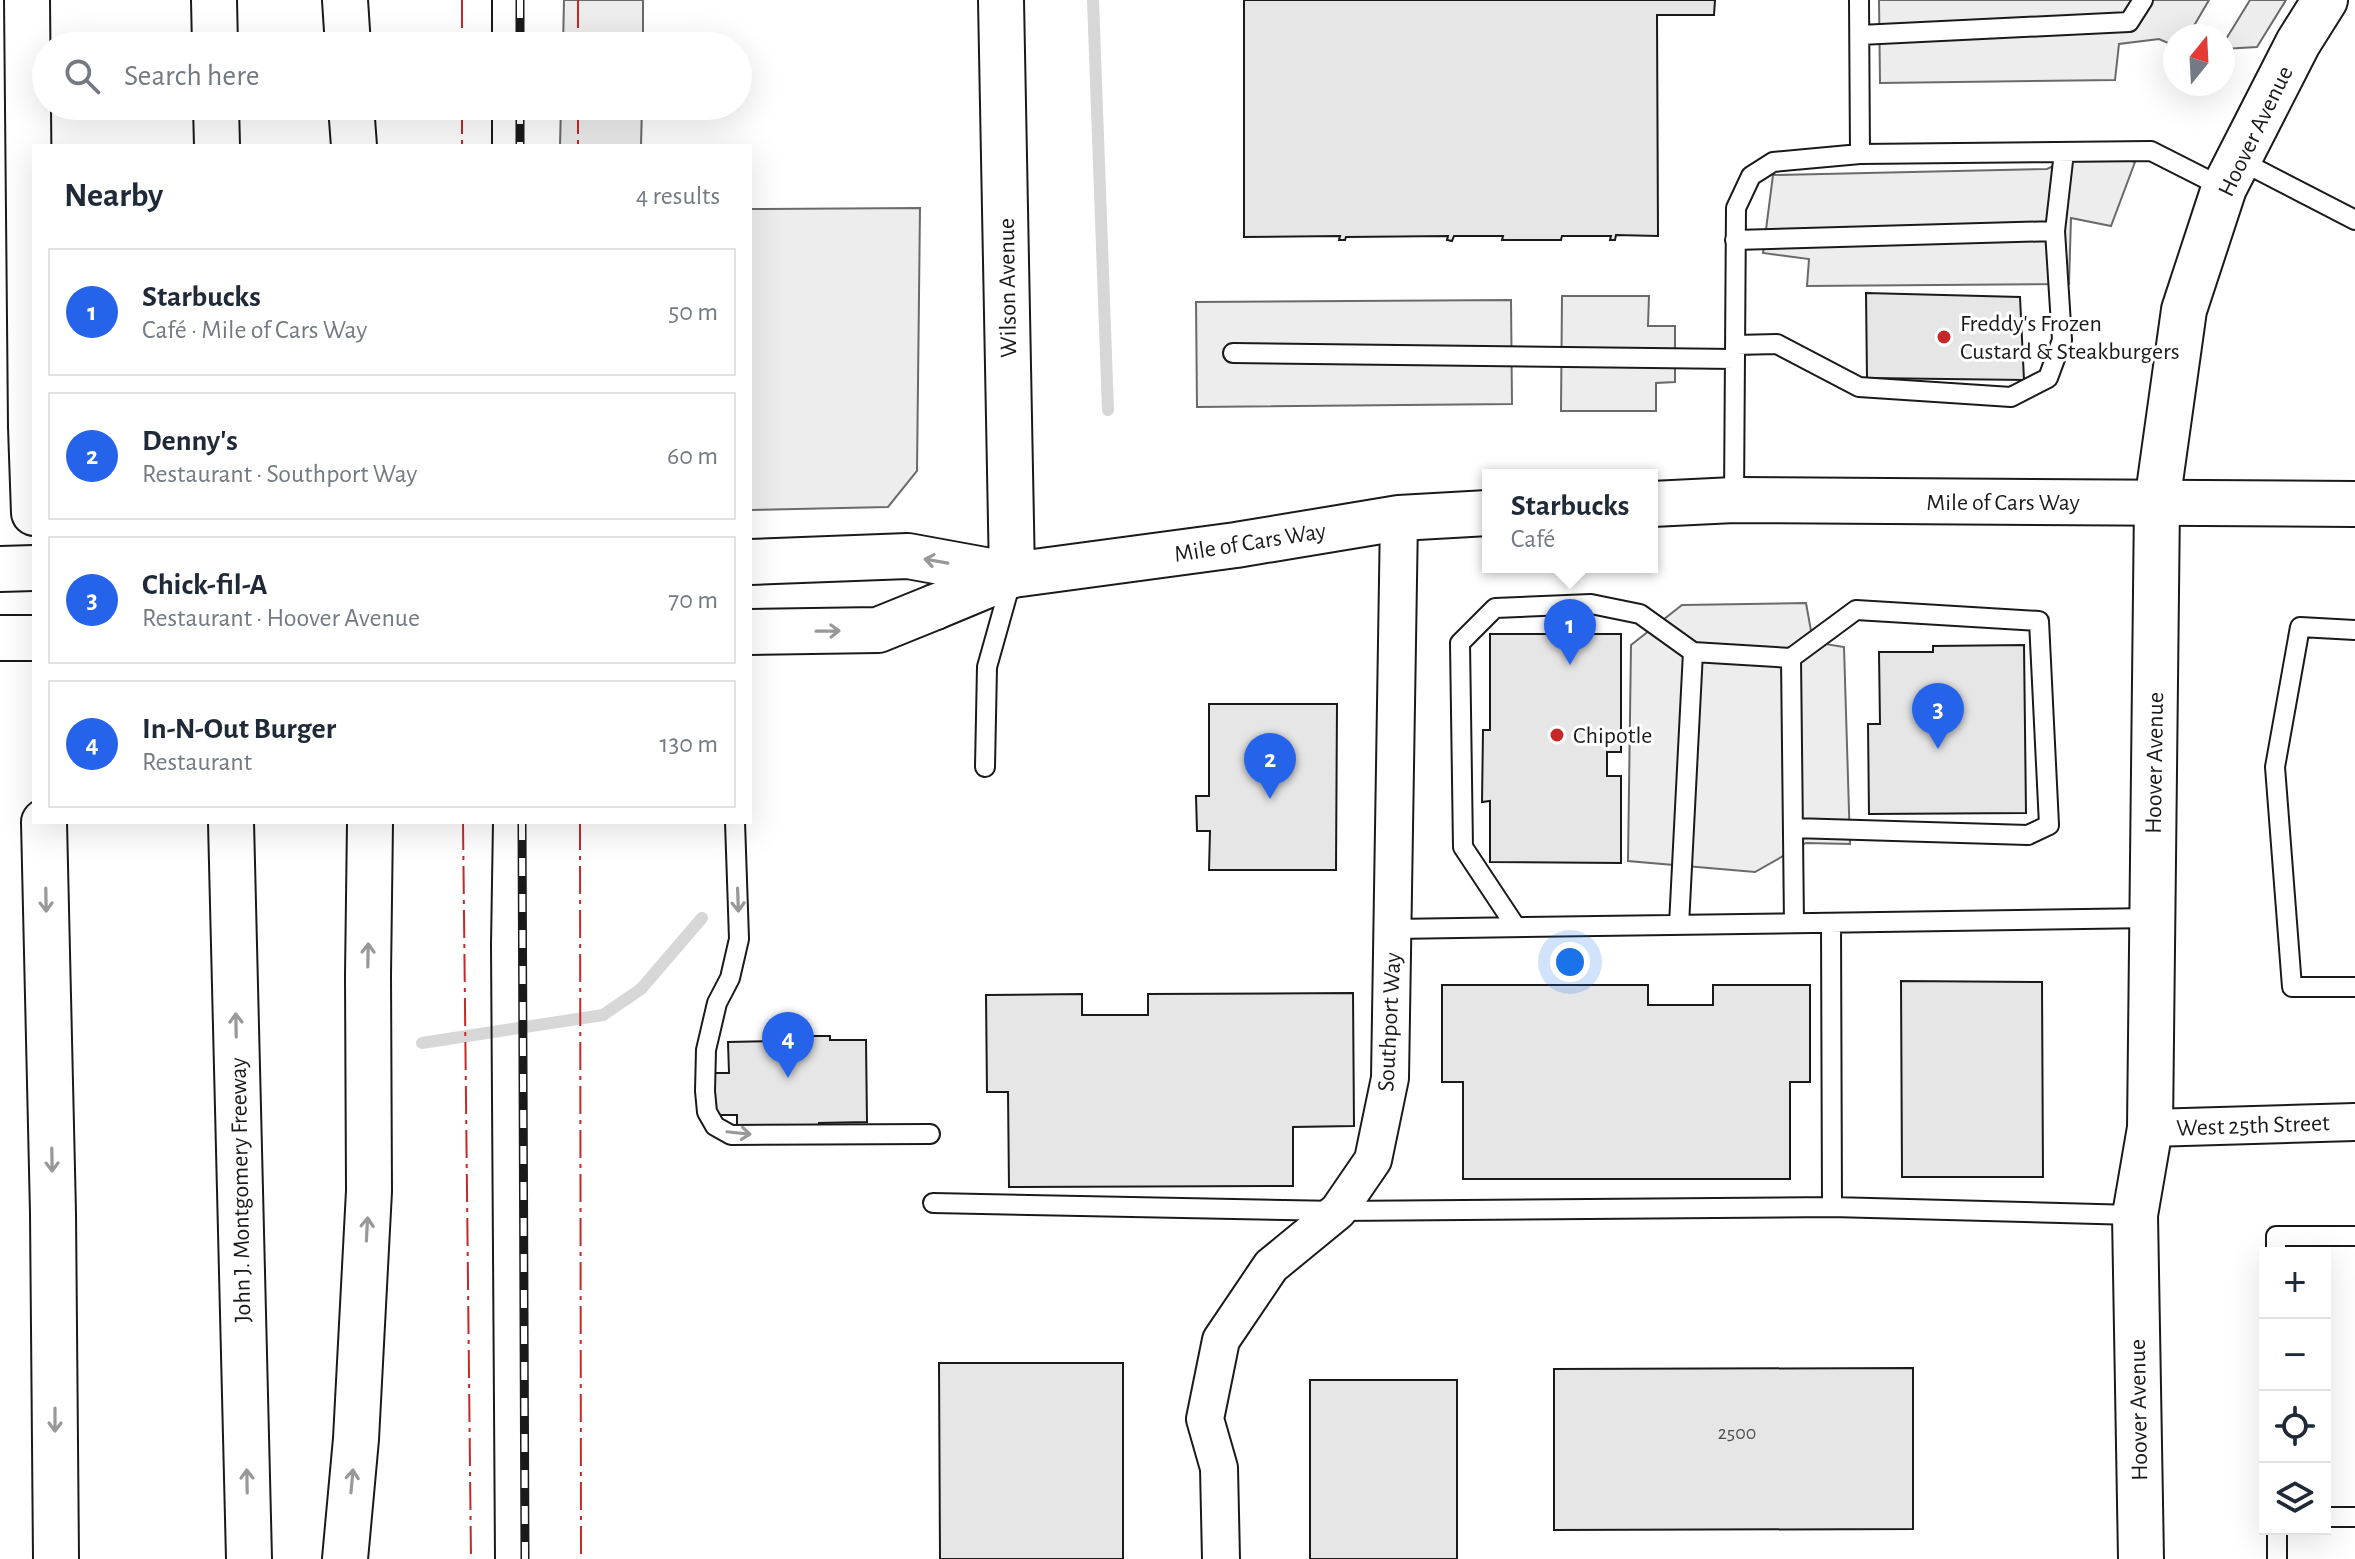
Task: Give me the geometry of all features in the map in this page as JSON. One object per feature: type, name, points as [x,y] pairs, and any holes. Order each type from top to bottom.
[{"type":"main road","points":[[27,0],[32,456]]},
{"type":"main road","points":[[214,0],[215,32]]},
{"type":"main road","points":[[345,0],[347,32]]},
{"type":"main road","name":"Wilson Avenue","points":[[1001,0],[1012,575]]},
{"type":"main road","name":"Hoover Avenue","points":[[2141,1559],[2135,1215],[2150,1128],[2157,503],[2184,310],[2231,174],[2298,43],[2325,0]]},
{"type":"main road","points":[[216,120],[217,144]]},
{"type":"main road","points":[[352,120],[354,144]]},
{"type":"main road","name":"Mile of Cars Way","points":[[1658,504],[1734,500],[2355,504]]},
{"type":"main road","name":"Mile of Cars Way","points":[[752,632],[878,630],[1012,575],[1236,545],[1399,518],[1482,513]]},
{"type":"main road","name":"Mile of Cars Way","points":[[752,562],[908,556],[1012,575]]},
{"type":"main road","points":[[0,569],[32,568]]},
{"type":"main road","points":[[0,638],[32,638]]},
{"type":"main road","points":[[44,824],[53,1213],[56,1559]]},
{"type":"main road","name":"John J. Montgomery Freeway","points":[[231,824],[249,1559]]},
{"type":"main road","points":[[345,1559],[356,1439],[369,1191],[370,824]]},
{"type":"street","name":"Southport Way","points":[[1221,1559],[1219,1468],[1205,1419],[1221,1340],[1271,1266],[1338,1211],[1373,1160],[1390,1078],[1399,518]]},
{"type":"street","name":"West 25th Street","points":[[2150,1128],[2355,1122]]},
{"type":"lane","points":[[1859,0],[1860,154]]},
{"type":"lane","points":[[1860,35],[2129,22],[2143,0]]},
{"type":"lane","points":[[1734,500],[1736,208],[1751,176],[1773,162],[1860,154],[2151,151],[2231,174],[2355,220]]},
{"type":"lane","points":[[1233,353],[1735,352],[1777,344],[1859,387],[2011,397],[2048,378],[2062,340],[2055,231],[2064,152]]},
{"type":"lane","points":[[1735,240],[2055,231]]},
{"type":"lane","points":[[985,767],[987,667],[1012,575]]},
{"type":"lane","points":[[1516,927],[1463,847],[1460,643],[1495,608],[1591,604],[1640,614],[1693,652],[1791,658],[1856,610],[2039,621],[2049,825],[2028,835],[1793,828]]},
{"type":"lane","points":[[2355,630],[2300,627],[2275,767],[2292,987],[2355,987]]},
{"type":"lane","points":[[1679,925],[1693,652]]},
{"type":"lane","points":[[1791,658],[1794,923]]},
{"type":"lane","points":[[735,824],[739,939],[730,978],[717,1003],[706,1050],[707,1112],[715,1126],[731,1135],[930,1134]]},
{"type":"lane","points":[[1393,929],[2152,918]]},
{"type":"lane","points":[[1831,923],[1832,1207]]},
{"type":"lane","points":[[933,1203],[1338,1211],[1832,1207],[2135,1215]]},
{"type":"lane","points":[[2276,1247],[2276,1236],[2355,1236]]},
{"type":"lane","points":[[2331,1517],[2355,1517]]},
{"type":"lane","points":[[2277,1535],[2277,1559]]},
{"type":"shaded area","points":[[564,0],[643,0],[643,32],[563,32]]},
{"type":"shaded area","points":[[1879,0],[2209,0],[2195,24],[2163,24],[2163,41],[2119,44],[2115,80],[1880,83]]},
{"type":"shaded area","points":[[2250,0],[2286,0],[2257,47],[2235,48],[2235,24]]},
{"type":"shaded area","points":[[561,120],[642,120],[641,144],[560,144]]},
{"type":"shaded area","points":[[2089,149],[2135,162],[2111,226],[2071,218],[2069,284],[1807,286],[1809,259],[1763,253],[1773,175],[2047,169]]},
{"type":"shaded area","points":[[920,208],[917,471],[888,507],[752,510],[752,209]]},
{"type":"shaded area","points":[[1562,296],[1649,296],[1648,326],[1675,326],[1675,382],[1656,383],[1656,411],[1561,411]]},
{"type":"shaded area","points":[[1511,300],[1512,404],[1197,407],[1196,302]]},
{"type":"shaded area","points":[[1806,603],[1813,642],[1844,647],[1850,844],[1806,843],[1755,872],[1628,861],[1631,645],[1682,605]]},
{"type":"building","points":[[1244,0],[1715,0],[1714,15],[1657,15],[1658,236],[1616,235],[1615,240],[1610,240],[1611,236],[1562,236],[1561,240],[1502,240],[1503,236],[1454,236],[1452,241],[1447,240],[1448,236],[1346,237],[1345,240],[1339,240],[1340,236],[1244,237]]},
{"type":"building","name":"Freddy's Frozen Custard & Steakburgers","points":[[1866,293],[2020,297],[2024,380],[1867,378]]},
{"type":"building","points":[[1490,634],[1621,634],[1621,752],[1607,752],[1607,776],[1621,776],[1621,863],[1490,862],[1490,801],[1482,802],[1483,730],[1490,730]]},
{"type":"building","points":[[2024,645],[2026,813],[1869,814],[1868,724],[1880,724],[1879,652],[1933,652],[1933,646]]},
{"type":"building","points":[[1209,704],[1337,704],[1336,870],[1209,870],[1210,831],[1197,831],[1196,796],[1209,796]]},
{"type":"building","points":[[1901,981],[2042,982],[2043,1177],[1902,1177]]},
{"type":"building","points":[[1442,985],[1648,985],[1648,1005],[1713,1005],[1713,985],[1810,985],[1810,1082],[1790,1082],[1790,1179],[1463,1179],[1463,1082],[1442,1082]]},
{"type":"building","points":[[1353,993],[1354,1126],[1293,1127],[1293,1186],[1009,1187],[1008,1092],[987,1092],[986,995],[1082,994],[1082,1015],[1148,1015],[1148,994]]},
{"type":"building","points":[[781,1036],[866,1040],[867,1122],[819,1123],[819,1129],[737,1130],[737,1115],[714,1115],[713,1073],[729,1073],[728,1042],[781,1041]]},
{"type":"building","points":[[939,1363],[1123,1363],[1123,1559],[940,1559]]},
{"type":"building","points":[[1913,1368],[1913,1529],[1554,1530],[1554,1369]]},
{"type":"building","points":[[1310,1380],[1457,1380],[1457,1559],[1310,1559]]},
{"type":"waterway","points":[[1093,0],[1108,410]]},
{"type":"waterway","points":[[422,1043],[603,1015],[641,989],[702,918]]},
{"type":"tram line","points":[[492,0],[492,32]]},
{"type":"tram line","points":[[492,120],[492,144]]},
{"type":"tram line","points":[[493,824],[495,1559]]},
{"type":"railway","points":[[520,0],[520,32]]},
{"type":"railway","points":[[520,120],[520,144]]},
{"type":"railway","points":[[522,824],[525,1559]]},
{"type":"power","points":[[462,0],[462,32]]},
{"type":"power","points":[[578,0],[578,32]]},
{"type":"power","points":[[462,120],[462,144]]},
{"type":"power","points":[[578,120],[578,144]]},
{"type":"power","points":[[463,824],[471,1559]]},
{"type":"power","points":[[580,824],[581,1559]]},
{"type":"place","name":"Freddy's Frozen Custard & Steakburgers","points":[[1944,337]]},
{"type":"place","name":"Starbucks","points":[[1570,665]]},
{"type":"place","name":"Chipotle","points":[[1557,735]]},
{"type":"place","name":"Chick-fil-A","points":[[1938,749]]},
{"type":"place","name":"Denny's","points":[[1270,799]]},
{"type":"place","name":"In-N-Out Burger","points":[[788,1078]]}]
